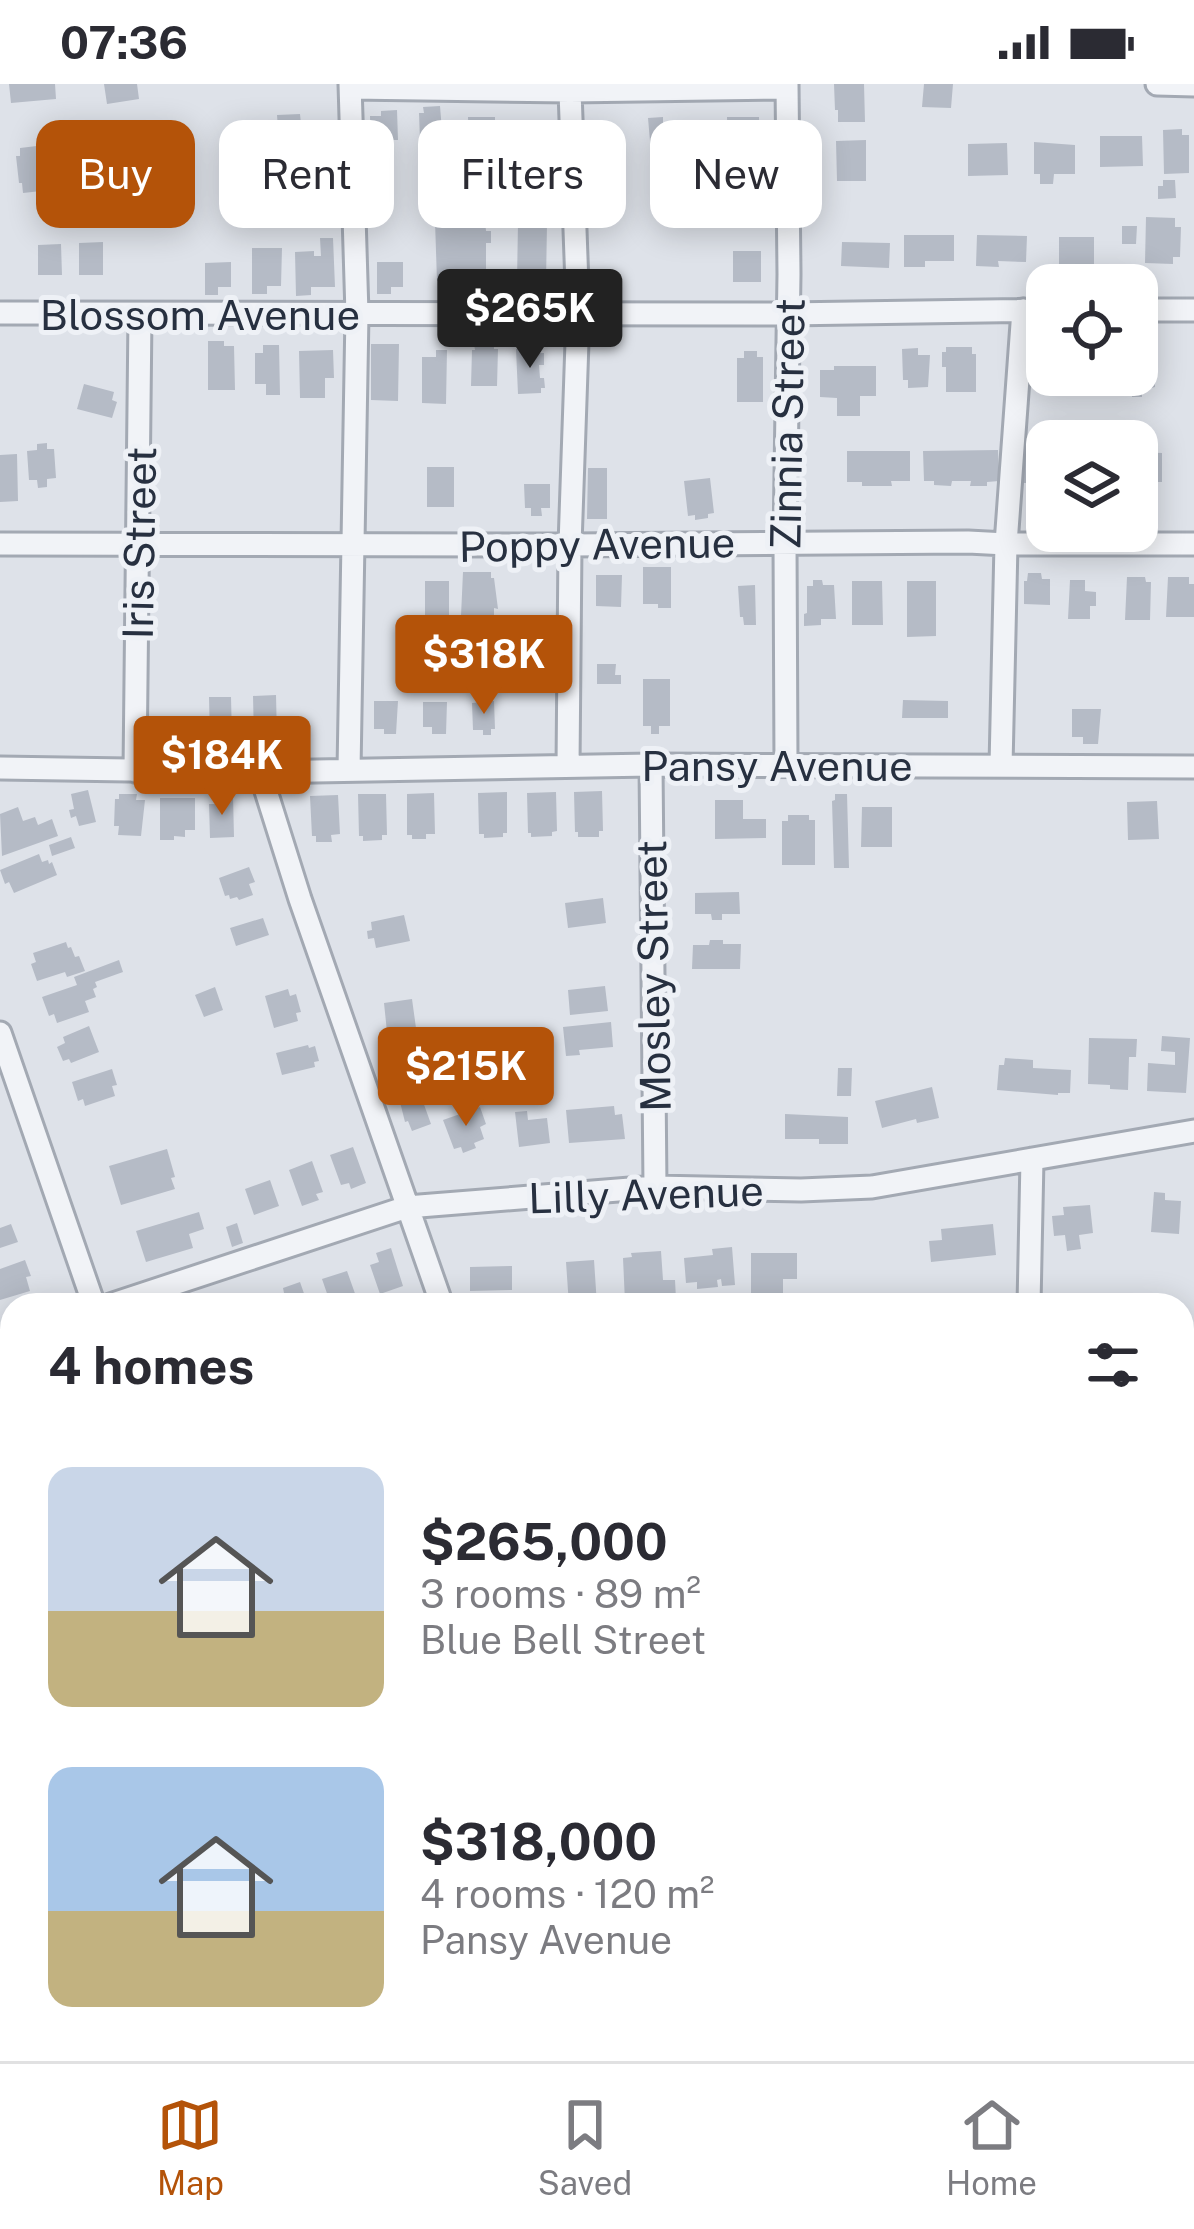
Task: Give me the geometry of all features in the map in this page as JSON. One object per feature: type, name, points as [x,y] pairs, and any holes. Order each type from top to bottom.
[{"type":"street","points":[[1157,84],[1194,85]]},
{"type":"street","points":[[349,770],[357,314],[350,86],[570,91],[787,86]]},
{"type":"street","name":"Zinnia Street","points":[[786,764],[787,86]]},
{"type":"street","points":[[568,766],[578,313],[570,91]]},
{"type":"street","points":[[1001,766],[1006,544],[1023,310]]},
{"type":"street","name":"Blossom Avenue","points":[[0,313],[1023,310]]},
{"type":"street","points":[[1158,310],[1194,310]]},
{"type":"street","name":"Iris Street","points":[[135,771],[140,315]]},
{"type":"street","name":"Poppy Avenue","points":[[0,544],[1194,544]]},
{"type":"street","name":"Pansy Avenue","points":[[0,768],[260,772],[786,764],[1194,767]]},
{"type":"street","name":"Mosley Street","points":[[651,765],[655,1187]]},
{"type":"street","points":[[260,772],[438,1293]]},
{"type":"street","points":[[0,1033],[90,1293]]},
{"type":"street","name":"Lilly Avenue","points":[[146,1293],[407,1207],[655,1187],[872,1187],[1194,1132]]},
{"type":"street","points":[[1029,1293],[1032,1159]]},
{"type":"building","points":[[9,84],[55,84],[56,99],[11,103]]},
{"type":"building","points":[[104,84],[137,84],[139,99],[107,104]]},
{"type":"building","points":[[834,84],[864,84],[865,122],[838,122]]},
{"type":"building","points":[[924,84],[953,84],[951,108],[922,107]]},
{"type":"building","points":[[440,106],[441,120],[419,120],[423,107]]},
{"type":"building","points":[[397,110],[398,140],[394,140],[394,120],[370,120],[370,116],[381,116],[381,111]]},
{"type":"building","points":[[300,114],[301,120],[277,120],[277,115]]},
{"type":"building","points":[[727,117],[759,117],[759,120]]},
{"type":"building","points":[[1182,129],[1182,135],[1189,135],[1189,173],[1164,174],[1163,130]]},
{"type":"building","points":[[1100,136],[1142,136],[1143,166],[1100,167]]},
{"type":"building","points":[[866,140],[866,181],[837,181],[836,141]]},
{"type":"building","points":[[1034,142],[1075,145],[1075,174],[1054,174],[1053,184],[1040,184],[1040,174],[1034,174]]},
{"type":"building","points":[[1007,143],[1008,175],[968,176],[968,144]]},
{"type":"building","points":[[36,146],[36,192],[23,193],[19,183],[16,156],[20,148]]},
{"type":"building","points":[[1163,180],[1175,180],[1176,198],[1158,199]]},
{"type":"building","points":[[1146,217],[1175,218],[1175,227],[1181,227],[1180,257],[1173,257],[1173,264],[1145,263]]},
{"type":"building","points":[[1122,226],[1137,226],[1136,244],[1122,244]]},
{"type":"building","points":[[435,228],[491,231],[491,243],[486,243],[486,280],[470,280],[471,288],[451,289],[451,280],[437,281]]},
{"type":"building","points":[[518,228],[547,228],[546,282],[537,281],[536,290],[522,289],[522,281],[517,281]]},
{"type":"building","points":[[904,235],[954,235],[954,261],[904,267]]},
{"type":"building","points":[[977,235],[1027,236],[1026,262],[976,266]]},
{"type":"building","points":[[1059,237],[1094,237],[1094,264],[1059,264]]},
{"type":"building","points":[[320,238],[333,238],[335,287],[311,287],[311,295],[296,296],[295,252],[314,251],[314,256],[321,256]]},
{"type":"building","points":[[103,242],[103,275],[79,275],[79,243]]},
{"type":"building","points":[[842,242],[890,243],[889,268],[841,266]]},
{"type":"building","points":[[61,244],[62,275],[38,275],[38,245]]},
{"type":"building","points":[[252,248],[282,248],[281,286],[267,286],[267,294],[252,294]]},
{"type":"building","points":[[733,251],[761,251],[761,282],[733,282]]},
{"type":"building","points":[[231,262],[231,287],[218,287],[218,295],[205,295],[205,263]]},
{"type":"building","points":[[377,262],[403,262],[403,287],[391,287],[391,294],[377,294]]},
{"type":"building","points":[[208,341],[234,346],[235,390],[208,390]]},
{"type":"building","points":[[371,344],[399,344],[398,401],[371,400]]},
{"type":"building","points":[[474,344],[494,344],[498,349],[497,386],[471,386]]},
{"type":"building","points":[[263,345],[279,345],[280,395],[266,395],[266,384],[255,384],[255,353],[263,353]]},
{"type":"building","points":[[946,347],[972,347],[976,392],[946,392],[942,352]]},
{"type":"building","points":[[918,348],[918,355],[930,355],[928,387],[908,388],[908,380],[903,380],[902,349]]},
{"type":"building","points":[[516,349],[544,353],[544,365],[539,365],[545,388],[541,393],[518,394]]},
{"type":"building","points":[[333,350],[334,378],[325,378],[325,398],[300,398],[299,351]]},
{"type":"building","points":[[436,350],[447,350],[446,404],[422,403],[422,357],[436,357]]},
{"type":"building","points":[[744,351],[757,351],[757,357],[763,357],[763,402],[737,402],[737,358],[744,358]]},
{"type":"building","points":[[834,366],[876,366],[876,396],[860,396],[860,416],[837,416],[837,398],[820,397],[820,370],[834,370]]},
{"type":"building","points":[[84,384],[114,392],[112,400],[117,402],[112,418],[77,409]]},
{"type":"building","points":[[47,443],[47,449],[54,449],[56,478],[38,488],[37,480],[29,480],[27,451]]},
{"type":"building","points":[[998,450],[999,481],[970,486],[971,481],[952,481],[951,486],[924,481],[923,451]]},
{"type":"building","points":[[847,451],[910,451],[910,481],[891,481],[892,486],[847,482]]},
{"type":"building","points":[[1022,453],[1026,453],[1026,483],[1023,483]]},
{"type":"building","points":[[1158,453],[1162,453],[1162,482],[1158,482]]},
{"type":"building","points":[[17,454],[18,501],[0,502],[0,455]]},
{"type":"building","points":[[427,467],[454,467],[454,507],[427,507]]},
{"type":"building","points":[[588,468],[607,468],[607,519],[587,519]]},
{"type":"building","points":[[710,478],[714,513],[695,520],[695,515],[688,516],[684,481]]},
{"type":"building","points":[[524,484],[550,484],[550,508],[541,508],[542,516],[531,516],[531,508],[525,508]]},
{"type":"building","points":[[643,567],[671,567],[671,608],[643,604]]},
{"type":"building","points":[[463,572],[491,572],[498,609],[494,608],[494,630],[474,630],[474,616],[461,616]]},
{"type":"building","points":[[1028,573],[1050,579],[1050,605],[1024,604]]},
{"type":"building","points":[[596,575],[622,575],[621,607],[596,606]]},
{"type":"building","points":[[1127,577],[1145,577],[1151,582],[1150,620],[1125,620]]},
{"type":"building","points":[[1168,577],[1189,577],[1189,584],[1194,584],[1194,617],[1166,617]]},
{"type":"building","points":[[813,580],[834,585],[836,619],[804,626],[807,586],[813,586]]},
{"type":"building","points":[[1070,580],[1085,580],[1085,591],[1096,592],[1090,619],[1068,619]]},
{"type":"building","points":[[425,581],[449,581],[449,622],[425,622]]},
{"type":"building","points":[[852,581],[882,581],[883,625],[852,625]]},
{"type":"building","points":[[907,581],[936,581],[936,636],[907,637]]},
{"type":"building","points":[[755,585],[756,625],[744,625],[738,586]]},
{"type":"building","points":[[597,664],[616,664],[615,675],[621,675],[621,684],[597,684]]},
{"type":"building","points":[[643,679],[670,679],[670,726],[659,726],[659,734],[643,726]]},
{"type":"building","points":[[276,695],[277,737],[254,738],[253,696]]},
{"type":"building","points":[[209,697],[231,697],[232,738],[210,739]]},
{"type":"building","points":[[903,700],[948,701],[948,718],[902,718]]},
{"type":"building","points":[[374,701],[398,701],[396,734],[374,729]]},
{"type":"building","points":[[494,701],[491,735],[473,730],[472,703]]},
{"type":"building","points":[[423,702],[447,702],[446,734],[432,734],[432,727],[423,727]]},
{"type":"building","points":[[1072,709],[1101,709],[1098,744],[1083,744],[1083,737],[1072,737]]},
{"type":"building","points":[[88,790],[96,822],[79,826],[69,810],[74,809],[71,794]]},
{"type":"building","points":[[602,791],[603,831],[599,837],[578,837],[574,792]]},
{"type":"building","points":[[507,792],[507,833],[484,838],[479,834],[478,793]]},
{"type":"building","points":[[556,792],[557,831],[552,836],[531,837],[527,793]]},
{"type":"building","points":[[434,793],[435,834],[412,839],[407,835],[407,794]]},
{"type":"building","points":[[119,794],[137,794],[136,800],[145,800],[141,836],[118,835],[119,826],[114,826]]},
{"type":"building","points":[[358,794],[386,794],[387,835],[382,840],[363,841],[359,836]]},
{"type":"building","points":[[835,794],[847,794],[849,868],[834,868]]},
{"type":"building","points":[[338,795],[340,834],[331,835],[332,842],[316,842],[310,796]]},
{"type":"building","points":[[219,796],[233,796],[234,837],[210,838],[209,804],[220,804]]},
{"type":"building","points":[[160,798],[195,798],[195,830],[185,830],[185,837],[160,840]]},
{"type":"building","points":[[715,800],[743,800],[743,819],[766,819],[766,838],[715,839]]},
{"type":"building","points":[[1157,801],[1159,839],[1128,840],[1127,802]]},
{"type":"building","points":[[18,807],[23,821],[35,817],[38,825],[52,819],[58,836],[2,856],[0,814]]},
{"type":"building","points":[[862,807],[892,807],[892,847],[861,847]]},
{"type":"building","points":[[788,815],[809,815],[809,820],[815,820],[815,865],[782,865],[782,821],[788,821]]},
{"type":"building","points":[[71,837],[75,848],[52,856],[49,845]]},
{"type":"building","points":[[39,854],[42,862],[52,862],[57,875],[14,893],[0,870]]},
{"type":"building","points":[[249,867],[255,882],[249,884],[253,895],[239,900],[225,896],[219,878]]},
{"type":"building","points":[[739,892],[740,914],[722,914],[722,920],[712,920],[711,914],[695,914],[695,893]]},
{"type":"building","points":[[603,898],[606,923],[568,928],[565,903]]},
{"type":"building","points":[[404,915],[410,941],[376,948],[374,938],[368,939],[371,922]]},
{"type":"building","points":[[263,918],[269,935],[236,946],[230,928]]},
{"type":"building","points":[[710,940],[741,944],[740,969],[692,969],[693,945],[709,945]]},
{"type":"building","points":[[66,942],[85,971],[37,981],[33,953]]},
{"type":"building","points":[[119,960],[123,972],[95,982],[96,997],[85,1001],[89,1012],[57,1023],[54,1014],[49,1016],[42,997],[77,985],[74,977]]},
{"type":"building","points":[[605,986],[608,1011],[570,1015],[568,990]]},
{"type":"building","points":[[215,987],[223,1010],[204,1017],[195,995]]},
{"type":"building","points":[[288,989],[290,996],[296,994],[301,1012],[296,1013],[298,1021],[274,1028],[265,996]]},
{"type":"building","points":[[412,999],[416,1028],[387,1032],[384,1003]]},
{"type":"building","points":[[611,1022],[613,1047],[566,1056],[563,1027]]},
{"type":"building","points":[[89,1026],[99,1052],[71,1063],[63,1061],[57,1047],[65,1043],[63,1037]]},
{"type":"building","points":[[1162,1036],[1190,1038],[1186,1093],[1147,1091],[1148,1063],[1175,1065],[1175,1052],[1161,1051]]},
{"type":"building","points":[[1089,1038],[1137,1039],[1136,1057],[1129,1057],[1128,1090],[1088,1084]]},
{"type":"building","points":[[315,1046],[319,1061],[314,1062],[315,1067],[282,1075],[276,1053]]},
{"type":"building","points":[[1005,1058],[1033,1060],[1033,1068],[1071,1070],[1070,1093],[997,1090],[999,1065],[1004,1065]]},
{"type":"building","points":[[838,1068],[852,1068],[851,1096],[837,1096]]},
{"type":"building","points":[[112,1069],[115,1096],[85,1106],[83,1099],[78,1101],[72,1082]]},
{"type":"building","points":[[413,1074],[431,1124],[412,1131],[388,1083]]},
{"type":"building","points":[[932,1087],[939,1118],[882,1128],[875,1101]]},
{"type":"building","points":[[614,1106],[615,1115],[622,1114],[625,1139],[569,1143],[566,1110]]},
{"type":"building","points":[[480,1107],[486,1124],[480,1127],[484,1139],[463,1153],[461,1147],[454,1149],[443,1120]]},
{"type":"building","points":[[527,1111],[528,1120],[547,1118],[550,1143],[519,1147],[515,1112]]},
{"type":"building","points":[[785,1114],[848,1117],[848,1144],[785,1139]]},
{"type":"building","points":[[353,1147],[366,1183],[351,1189],[349,1183],[341,1185],[330,1155]]},
{"type":"building","points":[[167,1149],[175,1189],[121,1205],[109,1166]]},
{"type":"building","points":[[312,1161],[323,1192],[316,1194],[319,1200],[302,1206],[289,1170]]},
{"type":"building","points":[[270,1180],[279,1206],[254,1215],[245,1189]]},
{"type":"building","points":[[1154,1192],[1165,1193],[1165,1200],[1181,1201],[1179,1234],[1151,1232]]},
{"type":"building","points":[[1090,1205],[1093,1233],[1079,1235],[1081,1249],[1067,1251],[1065,1235],[1054,1236],[1052,1216],[1064,1215],[1063,1207]]},
{"type":"building","points":[[199,1212],[204,1229],[189,1234],[193,1248],[146,1262],[136,1231]]},
{"type":"building","points":[[237,1223],[243,1243],[232,1247],[226,1227]]},
{"type":"building","points":[[11,1224],[18,1242],[0,1248],[0,1228]]},
{"type":"building","points":[[993,1224],[996,1255],[931,1262],[929,1241],[942,1240],[941,1229]]},
{"type":"building","points":[[732,1247],[735,1285],[722,1286],[721,1279],[718,1287],[697,1289],[697,1282],[686,1283],[684,1258]]},
{"type":"building","points":[[391,1248],[403,1286],[380,1293],[370,1265],[379,1262],[376,1253]]},
{"type":"building","points":[[661,1251],[663,1280],[675,1280],[676,1293],[625,1293],[623,1258],[632,1257],[631,1253]]},
{"type":"building","points":[[751,1253],[797,1253],[797,1279],[783,1279],[783,1293],[751,1293]]},
{"type":"building","points":[[25,1260],[30,1291],[0,1293],[0,1269]]},
{"type":"building","points":[[594,1260],[596,1293],[568,1293],[566,1262]]},
{"type":"building","points":[[512,1266],[512,1290],[470,1291],[470,1267]]},
{"type":"building","points":[[347,1271],[355,1293],[327,1293],[322,1279]]},
{"type":"building","points":[[300,1282],[304,1293],[284,1293],[283,1288]]}]
